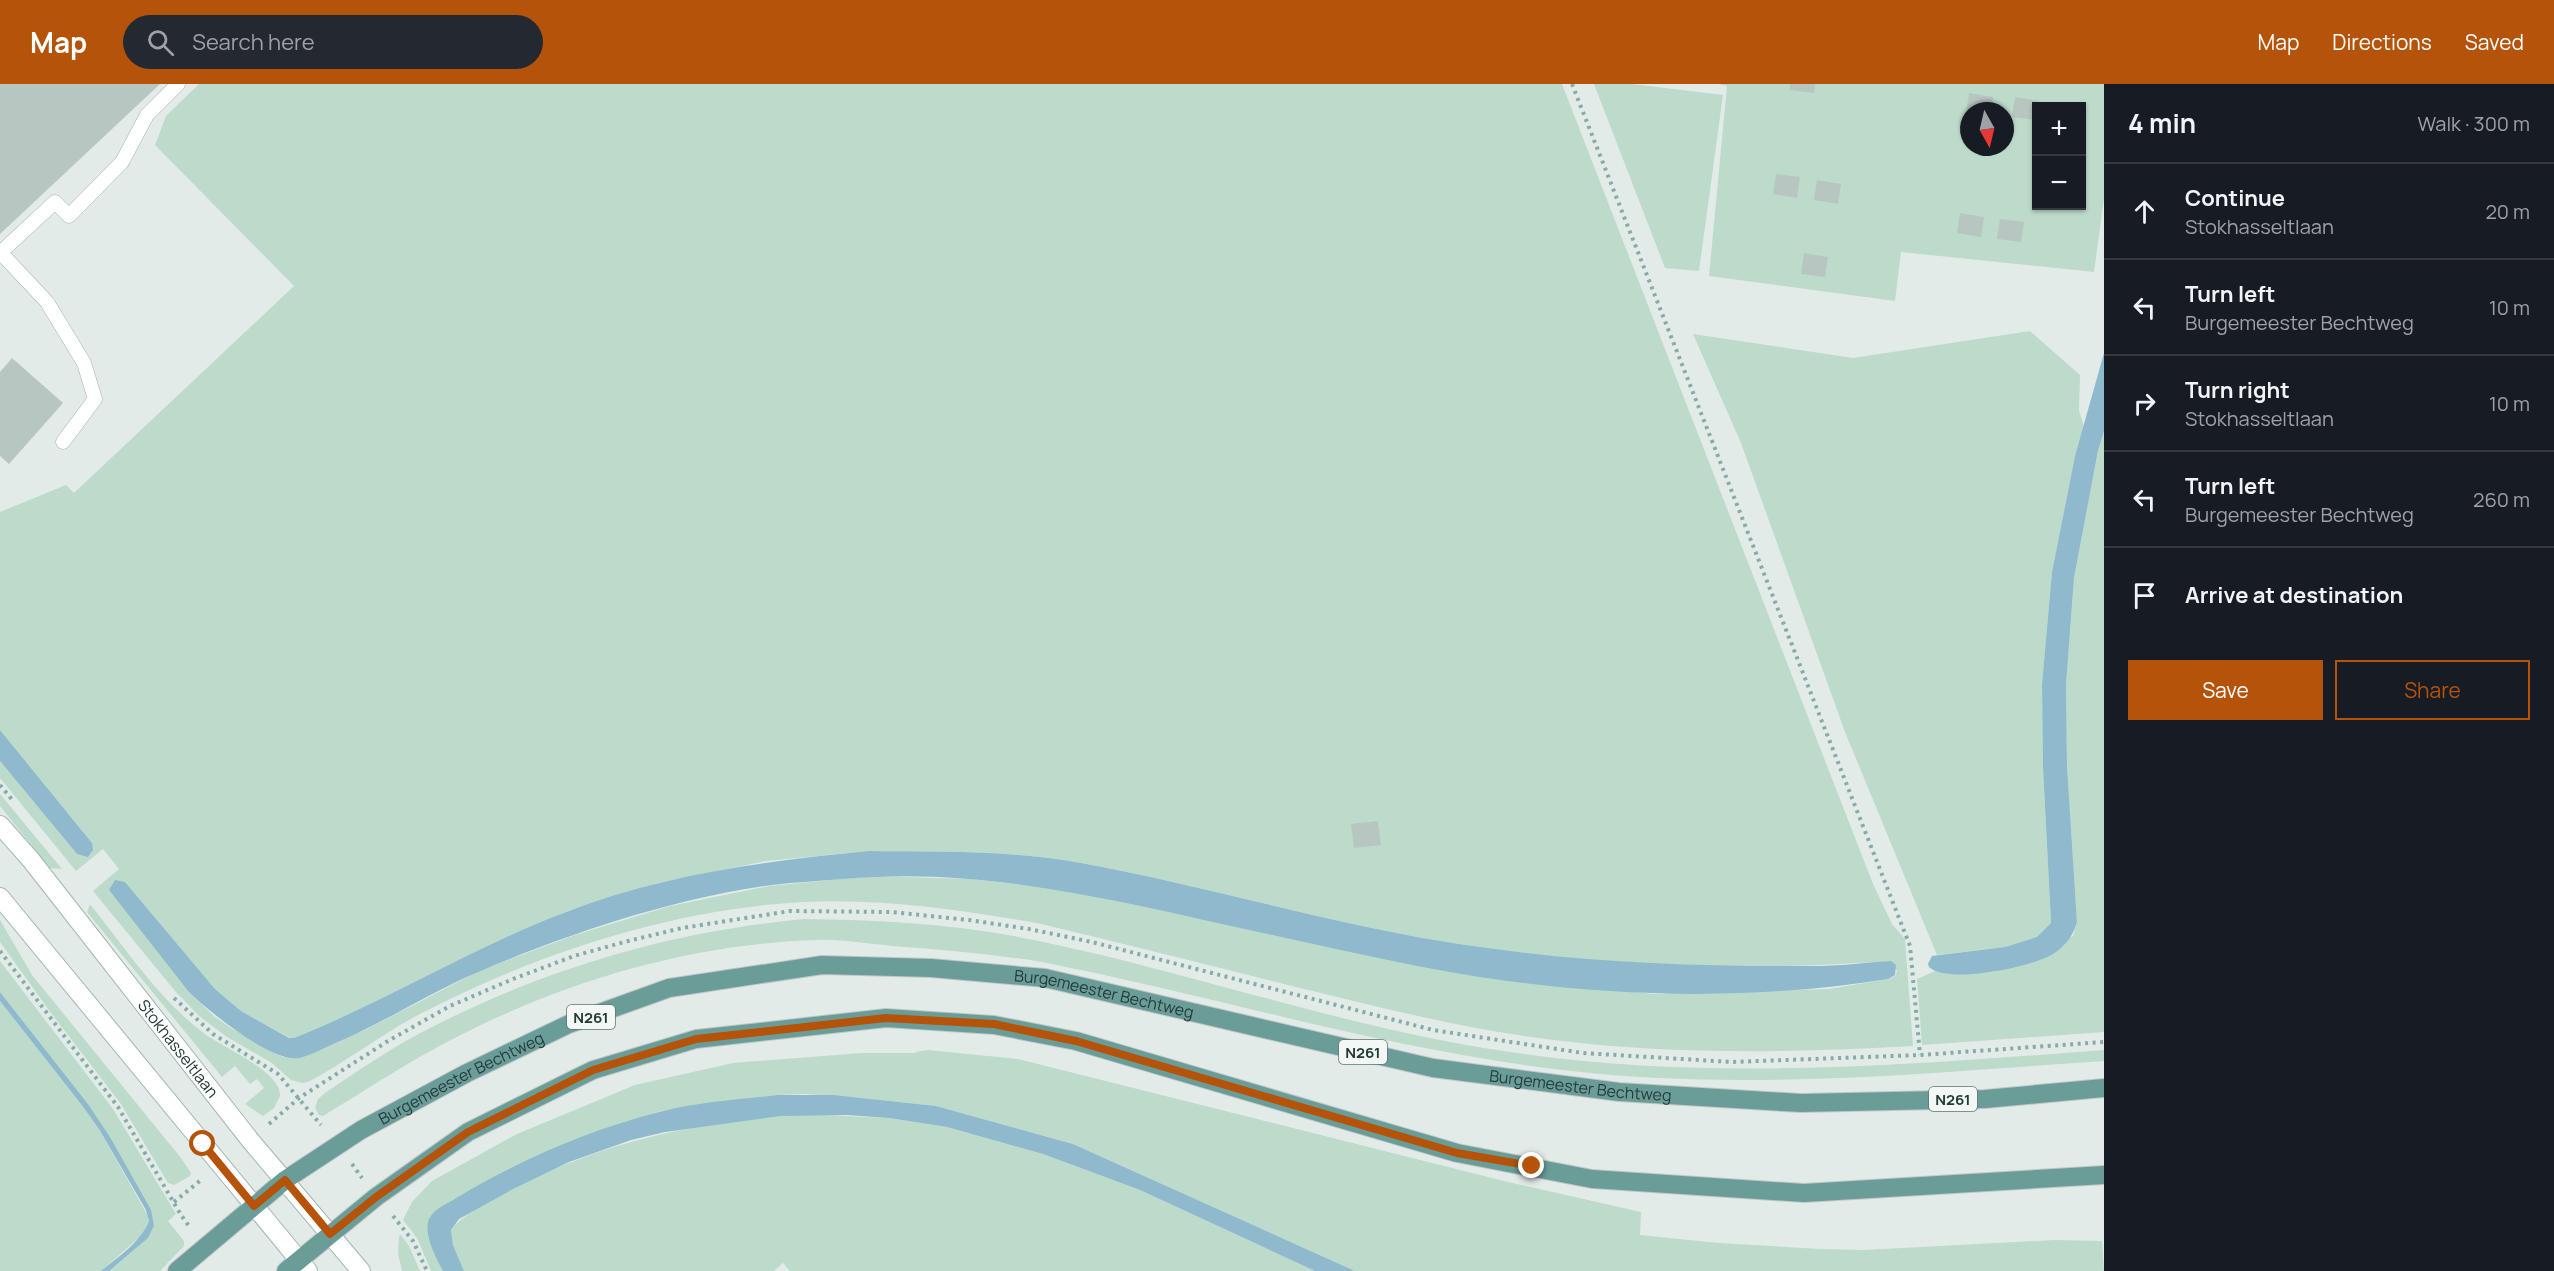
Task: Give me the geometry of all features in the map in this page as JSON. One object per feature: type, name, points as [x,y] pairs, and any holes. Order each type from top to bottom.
[{"type":"main road","name":"Burgemeester Bechtweg","points":[[177,1271],[285,1180],[361,1130],[467,1073],[570,1024],[669,988],[822,965],[931,968],[1045,978],[1432,1068],[1619,1092],[1801,1103],[1985,1098],[2104,1088]]},
{"type":"main road","points":[[298,1268],[330,1234],[376,1197],[468,1132],[593,1070],[696,1039],[886,1018],[994,1024],[1076,1041],[1457,1153],[1592,1179],[1804,1193],[2104,1175]]},
{"type":"street","name":"Stokhasseltlaan","points":[[0,825],[31,860],[250,1140],[361,1271]]},
{"type":"street","points":[[0,897],[254,1206],[298,1268]]},
{"type":"lane","points":[[63,442],[95,399],[84,363],[47,302],[0,253],[55,202],[69,216],[122,162],[147,114],[178,84]]},
{"type":"path","points":[[1572,84],[1910,946],[1920,1055]]},
{"type":"path","points":[[0,785],[14,803]]},
{"type":"path","points":[[0,951],[118,1107],[174,1202]]},
{"type":"path","name":"Stokhasseltlaan","points":[[168,992],[213,1034],[278,1074],[299,1098]]},
{"type":"green space","points":[[199,84],[1562,84],[1873,884],[1892,924],[1905,939],[1913,1046],[1729,1051],[1638,1048],[1546,1039],[1417,1016],[1037,923],[921,906],[832,901],[754,906],[705,914],[655,924],[559,953],[466,991],[422,1013],[310,1081],[303,1083],[291,1080],[272,1063],[227,1037],[199,1016],[175,991],[93,891],[119,869],[103,849],[76,871],[0,778],[0,761],[77,854],[91,854],[92,843],[0,730],[0,512],[66,485],[74,493],[294,286],[155,145],[166,116]],"holes":[[[869,851],[1002,854],[1055,859],[1126,872],[1396,933],[1553,956],[1665,965],[1722,966],[1891,961],[1897,971],[1895,976],[1888,979],[1829,989],[1653,994],[1447,970],[1286,938],[1076,891],[972,879],[872,876],[769,886],[670,906],[575,935],[481,970],[365,1030],[297,1058],[283,1057],[215,1017],[188,991],[109,890],[125,882],[215,989],[241,1011],[290,1038],[294,1038],[355,1012],[567,911],[663,882],[766,861]]]},
{"type":"green space","points":[[1594,84],[1632,84],[1723,95],[1699,271],[1665,268]]},
{"type":"green space","points":[[1719,84],[2104,84],[2104,198],[2094,272],[1901,252],[1895,301],[1709,276],[1727,86]]},
{"type":"green space","points":[[2030,331],[2080,375],[2079,411],[2084,426],[2075,456],[2052,572],[2042,684],[2043,767],[2051,923],[2038,937],[2005,947],[1937,955],[1845,732],[1741,443],[1693,334],[1853,358]]},
{"type":"green space","points":[[2104,431],[2104,1032],[1922,1045],[1917,979],[1935,971],[1959,974],[1994,972],[2073,936],[2077,922],[2067,766],[2066,685],[2074,578],[2098,451]]},
{"type":"green space","points":[[0,794],[62,869],[50,868],[0,806]]},
{"type":"green space","points":[[90,904],[143,973],[173,1006],[205,1034],[250,1061],[272,1078],[278,1087],[280,1096],[274,1108],[263,1116],[245,1104],[264,1088],[257,1079],[250,1084],[235,1066],[222,1077],[87,912]]},
{"type":"green space","points":[[804,919],[919,924],[977,930],[1034,940],[1147,966],[1371,1025],[1484,1048],[1562,1059],[1717,1068],[1794,1068],[1871,1066],[2104,1050],[2104,1061],[1904,1075],[1771,1080],[1704,1080],[1571,1071],[1504,1062],[1371,1037],[1042,962],[968,952],[817,940],[767,943],[669,959],[572,987],[480,1025],[436,1048],[323,1116],[319,1115],[315,1108],[318,1099],[325,1093],[403,1043],[519,987],[565,970],[659,943],[755,925]]},
{"type":"green space","points":[[0,920],[32,975],[181,1158],[191,1173],[190,1176],[174,1185],[168,1183],[121,1104],[0,942]]},
{"type":"green space","points":[[0,961],[113,1109],[176,1214],[168,1221],[184,1241],[184,1246],[160,1271],[109,1271],[148,1238],[154,1226],[110,1137],[88,1104],[0,992]]},
{"type":"green space","points":[[0,1001],[99,1129],[148,1216],[149,1221],[141,1236],[101,1271],[0,1271]]},
{"type":"green space","points":[[928,1050],[1018,1059],[1508,1182],[1641,1212],[1640,1235],[1719,1243],[1864,1250],[2055,1240],[2102,1241],[2104,1271],[1355,1271],[1073,1144],[936,1106],[805,1094],[777,1095],[661,1111],[558,1147],[500,1174],[435,1211],[428,1226],[443,1271],[431,1271],[417,1238],[403,1220],[412,1202],[432,1181],[517,1134],[635,1085],[733,1063],[862,1053],[917,1053],[915,1052]]},
{"type":"green space","points":[[803,1114],[889,1118],[947,1127],[1043,1154],[1140,1190],[1315,1271],[790,1271],[783,1263],[774,1271],[464,1271],[453,1245],[451,1230],[468,1214],[538,1176],[574,1161],[611,1148],[686,1129],[763,1117]]},
{"type":"green space","points":[[401,1235],[409,1246],[420,1271],[402,1271],[398,1254],[399,1236]]},
{"type":"water","points":[[2104,353],[2104,431],[2098,451],[2074,578],[2066,685],[2067,766],[2077,922],[2067,942],[2046,958],[1992,972],[1954,974],[1939,972],[1929,967],[1932,956],[2005,947],[2037,937],[2051,923],[2043,767],[2042,684],[2052,572],[2075,456]]},
{"type":"water","points":[[0,730],[92,843],[93,850],[88,857],[77,854],[0,761]]},
{"type":"water","points":[[869,851],[975,852],[1081,863],[1396,933],[1535,954],[1629,962],[1724,965],[1827,966],[1891,961],[1896,965],[1895,975],[1888,979],[1841,986],[1746,993],[1651,993],[1555,987],[1423,967],[1064,891],[954,878],[899,876],[781,884],[700,898],[625,918],[517,956],[465,978],[358,1033],[299,1058],[287,1057],[257,1044],[240,1034],[197,1000],[109,890],[115,880],[125,882],[215,989],[241,1011],[289,1038],[294,1038],[363,1008],[531,926],[603,899],[715,871],[792,859]]},
{"type":"water","points":[[0,992],[88,1104],[110,1137],[151,1210],[154,1226],[148,1238],[109,1271],[101,1271],[128,1249],[145,1229],[149,1221],[146,1210],[99,1129],[0,1001]]},
{"type":"water","points":[[777,1095],[833,1095],[936,1106],[1073,1144],[1355,1271],[1315,1271],[1140,1190],[1043,1154],[947,1127],[889,1118],[847,1115],[780,1116],[665,1132],[631,1140],[569,1162],[459,1219],[451,1230],[453,1245],[464,1271],[443,1271],[437,1260],[428,1232],[429,1219],[434,1212],[482,1183],[530,1159],[581,1137],[659,1112]]},
{"type":"building","points":[[0,84],[160,84],[0,234]]},
{"type":"building","points":[[1790,84],[1815,84],[1814,93],[1790,90]]},
{"type":"building","points":[[1969,93],[1993,97],[1992,102],[1968,102]]},
{"type":"building","points":[[2015,97],[2039,101],[2032,102],[2032,120],[2014,117]]},
{"type":"building","points":[[1776,174],[1800,177],[1797,198],[1773,194]]},
{"type":"building","points":[[1817,180],[1841,184],[1838,204],[1814,200]]},
{"type":"building","points":[[1960,213],[1984,217],[1981,237],[1957,233]]},
{"type":"building","points":[[2000,219],[2024,222],[2021,242],[1997,239]]},
{"type":"building","points":[[1804,253],[1828,257],[1825,277],[1801,274]]},
{"type":"building","points":[[12,358],[63,403],[9,464],[0,456],[0,372]]},
{"type":"building","points":[[1378,821],[1381,845],[1354,848],[1351,824]]},
{"type":"route","points":[[203,1144],[254,1206],[285,1180],[330,1234],[376,1197],[468,1132],[593,1070],[696,1039],[886,1018],[994,1024],[1076,1041],[1457,1153],[1532,1166]]}]
